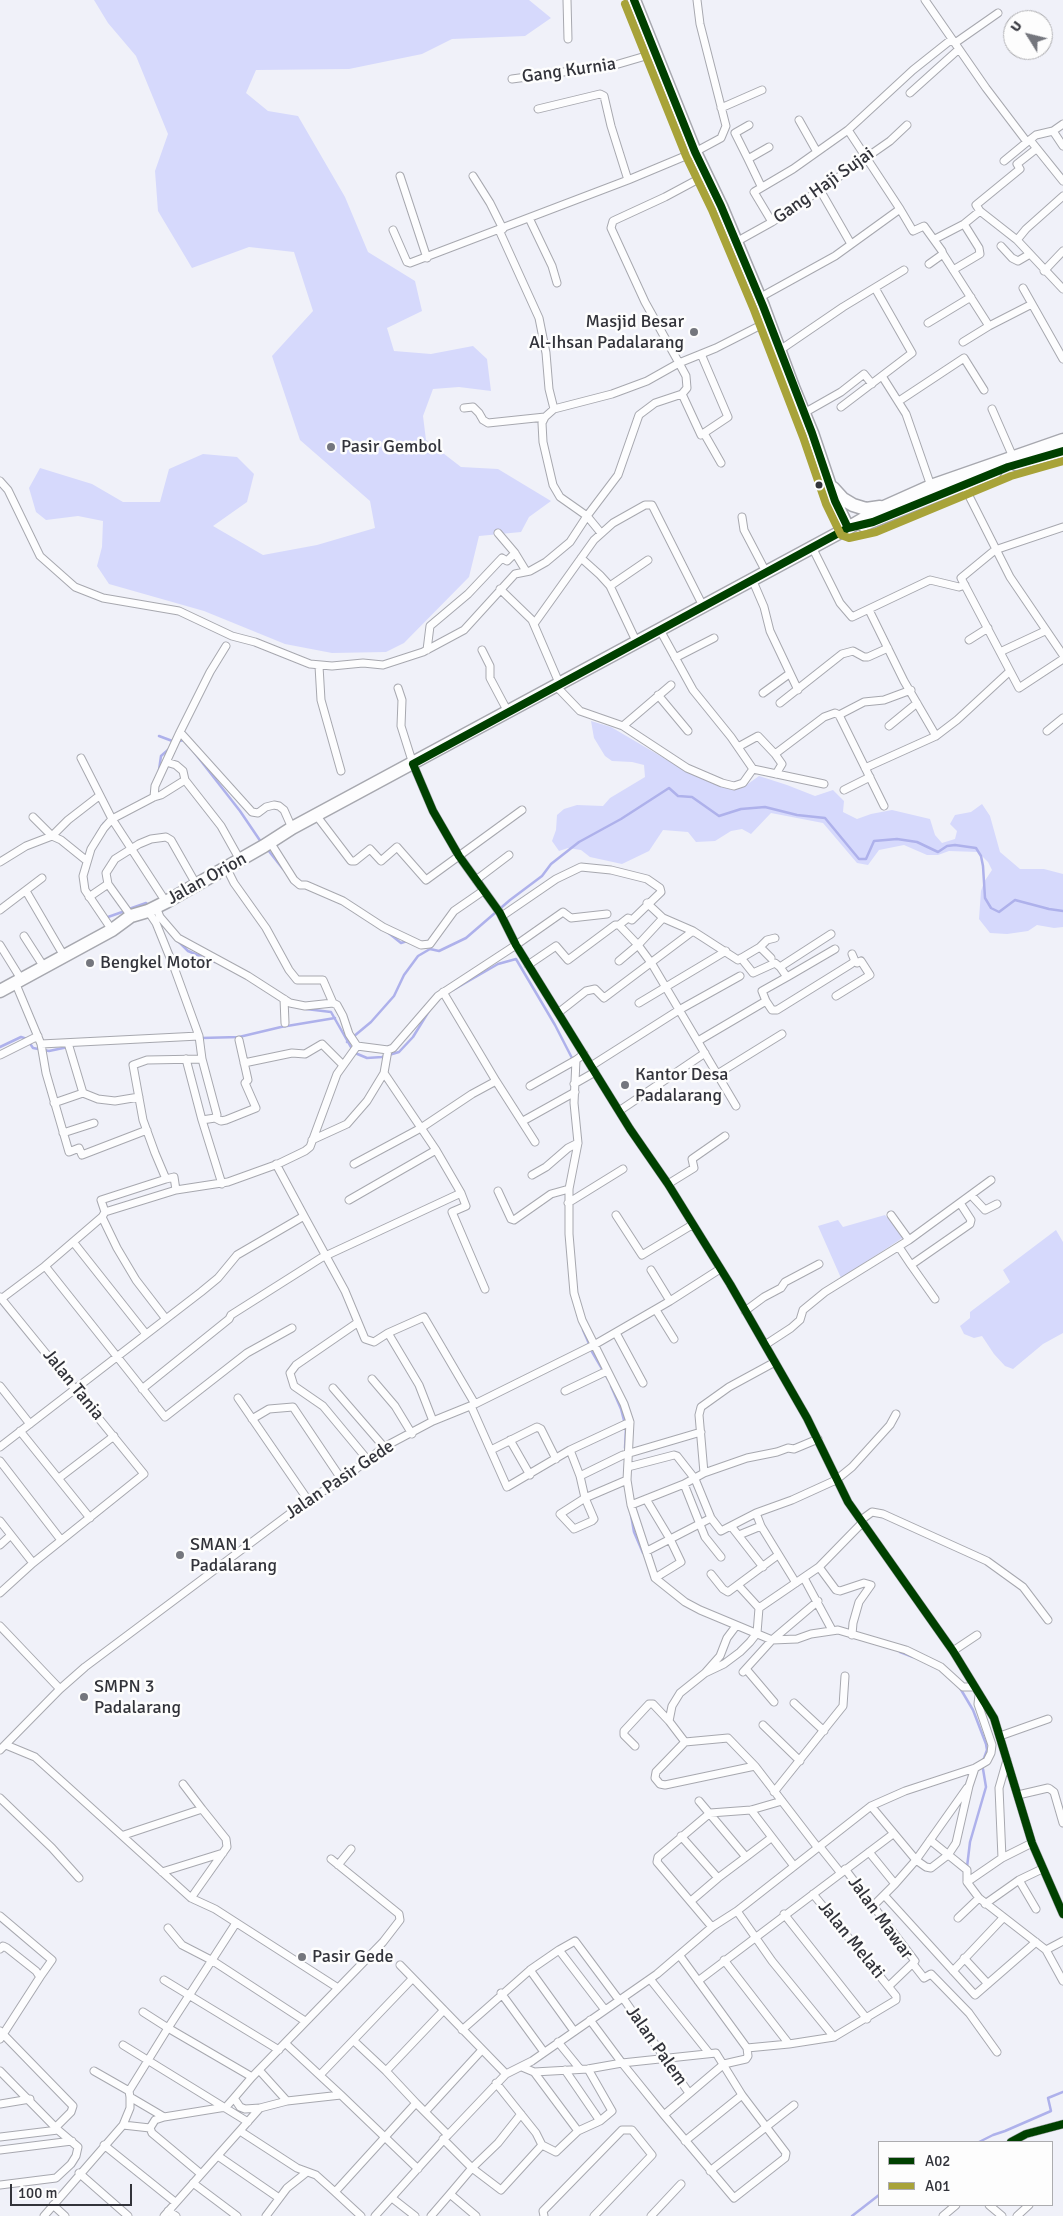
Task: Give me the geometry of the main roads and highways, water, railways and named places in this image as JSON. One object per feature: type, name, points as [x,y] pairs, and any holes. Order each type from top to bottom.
[{"type":"highway","points":[[634,0],[695,152],[769,321],[829,484],[848,528]]},
{"type":"highway","points":[[848,528],[884,506],[931,486],[1063,440]]},
{"type":"highway","points":[[848,528],[873,522],[1008,467],[1063,451]]},
{"type":"highway","points":[[829,484],[843,499],[853,505],[866,509],[884,506]]},
{"type":"highway","name":"Jalan Orion","points":[[0,991],[112,930],[131,916],[155,908],[268,844],[292,828],[848,528]]},
{"type":"waterway","points":[[159,736],[175,742],[184,740]]},
{"type":"waterway","points":[[159,770],[161,756],[169,749]]},
{"type":"waterway","points":[[194,752],[240,811],[261,842]]},
{"type":"waterway","points":[[347,1042],[371,1022],[394,996],[404,975],[418,956],[430,949],[439,951],[466,938],[510,900],[542,876],[551,864],[579,842],[621,819],[669,788],[678,796],[692,797],[719,816],[741,809],[765,807],[797,815],[825,818],[859,859],[866,859],[874,841],[897,839],[917,842],[938,852],[947,846],[955,845],[976,848],[981,856],[983,866],[985,898],[991,908],[999,912],[1015,900],[1063,911]]},
{"type":"waterway","points":[[97,834],[104,823]]},
{"type":"waterway","points":[[268,850],[283,869]]},
{"type":"waterway","points":[[129,909],[146,903],[148,905]]},
{"type":"waterway","points":[[108,917],[125,911]]},
{"type":"waterway","points":[[386,931],[401,943],[407,941]]},
{"type":"waterway","points":[[177,940],[188,951],[215,962]]},
{"type":"waterway","points":[[453,990],[498,964],[516,959],[555,1025],[573,1060]]},
{"type":"waterway","points":[[306,1009],[331,1012],[352,1049]]},
{"type":"waterway","points":[[355,1053],[367,1058],[382,1057],[399,1052],[413,1037],[429,1011]]},
{"type":"waterway","points":[[201,1038],[239,1037],[281,1027],[335,1018]]},
{"type":"waterway","points":[[0,1047],[21,1037],[27,1039],[33,1048],[49,1051],[68,1047]]},
{"type":"waterway","points":[[583,1330],[590,1346]]},
{"type":"waterway","points":[[591,1350],[608,1379]]},
{"type":"waterway","points":[[611,1386],[621,1409],[626,1428],[625,1448]]},
{"type":"waterway","points":[[631,1515],[634,1532],[643,1553]]},
{"type":"waterway","points":[[900,1652],[913,1657]]},
{"type":"waterway","points":[[960,1688],[973,1710],[986,1744],[987,1750],[983,1761]]},
{"type":"waterway","points":[[967,1867],[970,1842],[986,1787],[983,1769]]},
{"type":"waterway","points":[[981,2141],[1051,2111],[1048,2098],[1063,2092]]},
{"type":"waterway","points":[[852,2216],[878,2196]]},
{"type":"place","name":"Masjid Besar Al-Ihsan Padalarang","points":[[694,332]]},
{"type":"place","name":"Pasir Gembol","points":[[331,447]]},
{"type":"place","name":"Bengkel Motor","points":[[90,963]]},
{"type":"place","name":"Kantor Desa Padalarang","points":[[625,1085]]},
{"type":"place","name":"SMAN 1 Padalarang","points":[[180,1555]]},
{"type":"place","name":"SMPN 3 Padalarang","points":[[84,1697]]},
{"type":"place","name":"Pasir Gede","points":[[302,1957]]}]
